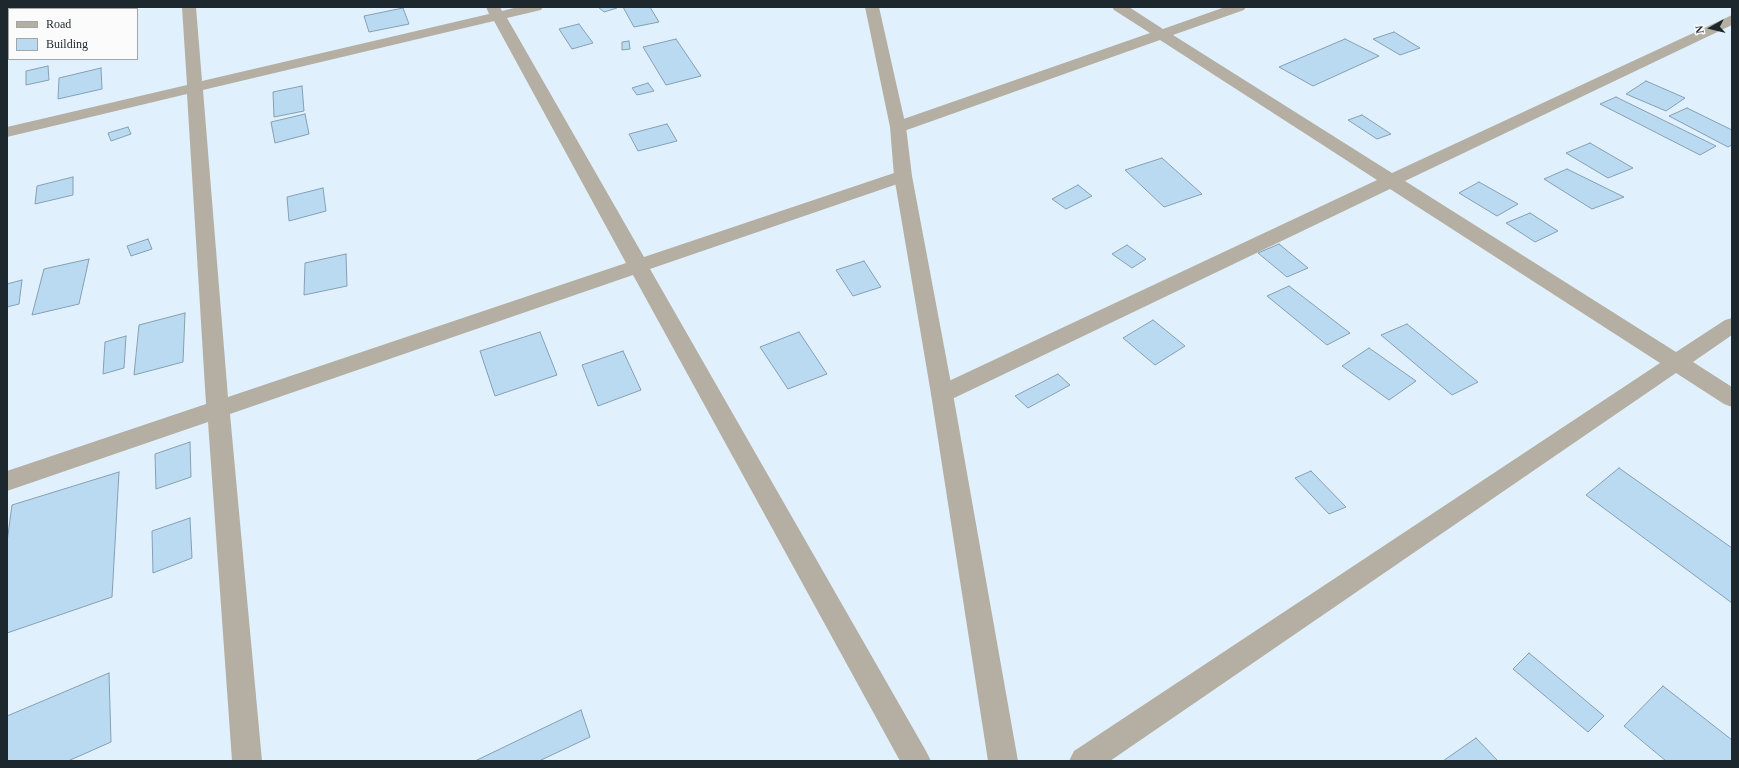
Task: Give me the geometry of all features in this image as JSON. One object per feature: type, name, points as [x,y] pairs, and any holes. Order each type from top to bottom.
[{"type":"street","points":[[189,7],[218,409],[247,761]]},
{"type":"street","points":[[7,132],[196,88],[496,12],[536,7]]},
{"type":"street","points":[[872,7],[898,127],[903,176],[942,394],[1003,761]]},
{"type":"street","points":[[1119,7],[1732,398]]},
{"type":"street","points":[[898,127],[1238,7]]},
{"type":"street","points":[[496,12],[916,761]]},
{"type":"street","points":[[942,394],[1732,19]]},
{"type":"street","points":[[7,481],[903,176]]},
{"type":"street","points":[[1084,761],[1732,325]]},
{"type":"building","points":[[598,7],[616,7],[617,8],[604,12]]},
{"type":"building","points":[[623,7],[650,7],[659,22],[634,27]]},
{"type":"building","points":[[403,8],[409,24],[369,32],[364,16]]},
{"type":"building","points":[[579,24],[593,43],[572,49],[559,29]]},
{"type":"building","points":[[1394,32],[1420,48],[1400,55],[1373,39]]},
{"type":"building","points":[[676,39],[701,76],[666,85],[643,47]]},
{"type":"building","points":[[1345,39],[1379,56],[1313,86],[1279,67]]},
{"type":"building","points":[[629,41],[630,49],[622,50],[622,42]]},
{"type":"building","points":[[48,66],[49,80],[26,85],[26,71]]},
{"type":"building","points":[[101,68],[102,89],[58,99],[59,78]]},
{"type":"building","points":[[1646,81],[1685,98],[1666,111],[1626,94]]},
{"type":"building","points":[[648,83],[654,91],[637,95],[632,88]]},
{"type":"building","points":[[302,86],[304,111],[274,117],[273,92]]},
{"type":"building","points":[[1616,97],[1716,146],[1700,155],[1600,104]]},
{"type":"building","points":[[1687,108],[1732,130],[1732,145],[1728,147],[1669,116]]},
{"type":"building","points":[[305,114],[309,134],[275,143],[271,122]]},
{"type":"building","points":[[1362,115],[1391,134],[1377,139],[1348,120]]},
{"type":"building","points":[[667,124],[677,141],[638,151],[629,134]]},
{"type":"building","points":[[128,127],[131,134],[111,141],[108,133]]},
{"type":"building","points":[[1590,143],[1633,168],[1608,178],[1566,153]]},
{"type":"building","points":[[1162,158],[1202,194],[1164,207],[1125,170]]},
{"type":"building","points":[[1567,169],[1624,197],[1592,209],[1544,179]]},
{"type":"building","points":[[73,177],[73,195],[35,204],[37,186]]},
{"type":"building","points":[[1479,182],[1518,204],[1497,216],[1459,193]]},
{"type":"building","points":[[1078,185],[1092,196],[1066,209],[1052,199]]},
{"type":"building","points":[[323,188],[326,211],[289,221],[287,197]]},
{"type":"building","points":[[1530,213],[1558,231],[1535,242],[1506,223]]},
{"type":"building","points":[[148,239],[152,249],[131,256],[127,246]]},
{"type":"building","points":[[1279,244],[1308,268],[1287,277],[1258,253]]},
{"type":"building","points":[[1127,245],[1146,259],[1132,268],[1112,254]]},
{"type":"building","points":[[346,254],[347,286],[304,295],[305,263]]},
{"type":"building","points":[[89,259],[79,304],[32,315],[44,269]]},
{"type":"building","points":[[864,261],[881,287],[853,296],[836,270]]},
{"type":"building","points":[[22,280],[19,304],[7,307],[7,284]]},
{"type":"building","points":[[1289,286],[1350,333],[1327,345],[1267,296]]},
{"type":"building","points":[[185,313],[183,362],[134,375],[139,325]]},
{"type":"building","points":[[1153,320],[1185,346],[1155,365],[1123,338]]},
{"type":"building","points":[[1407,324],[1478,382],[1452,395],[1381,335]]},
{"type":"building","points":[[540,332],[557,375],[495,396],[480,351]]},
{"type":"building","points":[[799,332],[827,374],[788,389],[760,347]]},
{"type":"building","points":[[126,336],[124,368],[103,374],[105,342]]},
{"type":"building","points":[[1369,348],[1416,381],[1389,400],[1342,366]]},
{"type":"building","points":[[623,351],[641,390],[598,406],[582,365]]},
{"type":"building","points":[[1058,374],[1070,385],[1028,408],[1015,396]]},
{"type":"building","points":[[190,442],[191,477],[156,489],[155,454]]},
{"type":"building","points":[[1619,468],[1732,548],[1732,603],[1586,495]]},
{"type":"building","points":[[1311,471],[1346,507],[1329,514],[1295,478]]},
{"type":"building","points":[[119,472],[112,597],[7,633],[7,542],[12,505]]},
{"type":"building","points":[[190,518],[192,558],[153,573],[152,531]]},
{"type":"building","points":[[1529,653],[1604,716],[1588,732],[1513,669]]},
{"type":"building","points":[[109,673],[111,742],[68,761],[7,761],[7,716]]},
{"type":"building","points":[[1663,686],[1732,740],[1732,761],[1666,761],[1624,726]]},
{"type":"building","points":[[581,710],[590,737],[539,761],[475,761]]},
{"type":"building","points":[[1476,738],[1498,761],[1443,761]]}]
